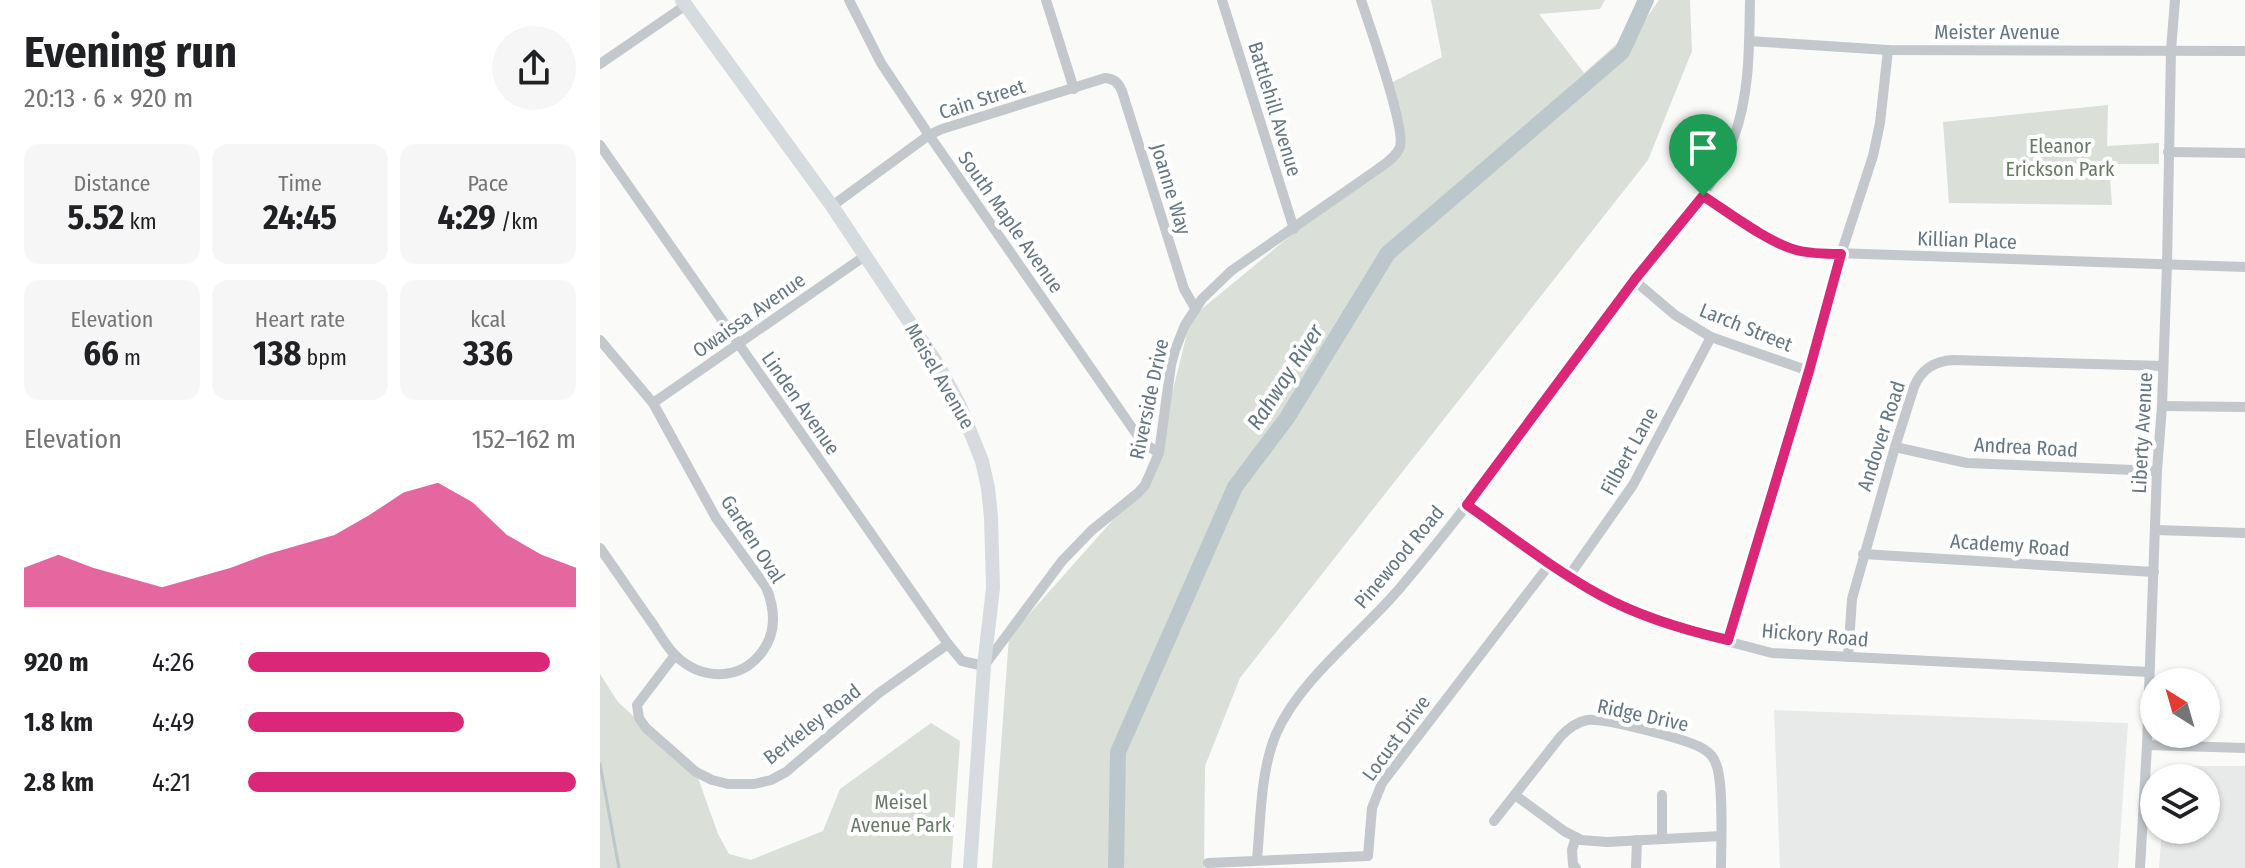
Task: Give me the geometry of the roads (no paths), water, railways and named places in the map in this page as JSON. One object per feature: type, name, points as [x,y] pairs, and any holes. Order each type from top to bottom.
[{"type":"main road","name":"Meisel Avenue","points":[[684,3],[832,206],[938,365],[974,436],[990,502],[993,588],[984,666],[970,868]]},
{"type":"street","name":"South Maple Avenue","points":[[849,0],[881,63],[929,135],[1142,442],[1159,453]]},
{"type":"street","points":[[1046,0],[1074,89]]},
{"type":"street","name":"Battlehill Avenue","points":[[1222,0],[1294,229]]},
{"type":"street","name":"Riverside Drive","points":[[984,666],[1062,561],[1092,530],[1145,485],[1159,453],[1171,365],[1180,337],[1195,308],[1221,279],[1378,169],[1399,150],[1402,140],[1398,118],[1361,0]]},
{"type":"street","name":"Pinewood Road","points":[[1257,859],[1266,769],[1275,736],[1287,713],[1302,692],[1399,590],[1467,505],[1635,281],[1703,196],[1724,161],[1738,122],[1747,82],[1750,0]]},
{"type":"street","name":"Liberty Avenue","points":[[2149,668],[2162,406],[2175,0]]},
{"type":"street","points":[[600,64],[684,3]]},
{"type":"street","name":"Meister Avenue","points":[[1749,41],[1888,50],[2245,51]]},
{"type":"street","points":[[1728,640],[1875,145],[1888,50]]},
{"type":"street","name":"Cain Street","points":[[832,206],[929,135],[942,129],[1105,78],[1115,81]]},
{"type":"street","name":"Joanne Way","points":[[1115,81],[1122,91],[1184,289],[1195,308]]},
{"type":"street","name":"Linden Avenue","points":[[600,145],[948,644],[962,661],[984,666]]},
{"type":"street","points":[[2168,152],[2245,153]]},
{"type":"street","name":"Killian Place","points":[[1703,196],[1779,243],[1806,252],[2245,267]]},
{"type":"street","name":"Owaissa Avenue","points":[[653,403],[865,256]]},
{"type":"street","name":"Larch Street","points":[[1635,281],[1675,315],[1711,337],[1809,371]]},
{"type":"street","name":"Filbert Lane","points":[[1569,576],[1633,485],[1711,337]]},
{"type":"street","name":"Garden Oval","points":[[600,340],[653,403],[716,518],[766,587],[773,611],[771,636],[766,647],[744,669],[732,673],[707,673],[690,666],[675,655],[600,548]]},
{"type":"street","name":"Andover Road","points":[[1848,657],[1852,599],[1863,554],[1917,380],[1927,368],[1953,360],[2163,366]]},
{"type":"street","points":[[2162,406],[2245,407]]},
{"type":"street","name":"Andrea Road","points":[[1895,447],[1967,463],[2157,471]]},
{"type":"street","name":"Hickory Road","points":[[1467,505],[1550,564],[1602,596],[1684,630],[1772,653],[2140,672]]},
{"type":"street","points":[[2156,530],[2245,533]]},
{"type":"street","name":"Academy Road","points":[[1863,554],[2154,572]]},
{"type":"street","name":"Locust Drive","points":[[1208,863],[1368,856],[1372,808],[1382,783],[1550,564]]},
{"type":"street","name":"Berkeley Road","points":[[675,655],[637,705],[639,718],[646,728],[696,772],[720,782],[745,785],[771,780],[786,772],[879,693],[948,644]]},
{"type":"street","name":"Ridge Drive","points":[[1494,821],[1571,727],[1588,720],[1608,721],[1695,744],[1711,755],[1720,779],[1721,868]]},
{"type":"street","points":[[2220,747],[2245,748]]},
{"type":"street","name":"Liberty Avenue","points":[[2140,868],[2147,748]]},
{"type":"street","points":[[1515,795],[1581,840],[1607,842],[1721,836]]},
{"type":"street","points":[[1662,795],[1662,839]]},
{"type":"street","points":[[1576,837],[1572,850],[1576,868]]},
{"type":"street","points":[[1636,868],[1637,840]]},
{"type":"waterway","name":"Rahway River","points":[[1116,868],[1118,752],[1235,487],[1287,418],[1388,253],[1622,52],[1646,0]]},
{"type":"waterway","points":[[600,764],[619,868]]},
{"type":"park label","name":"Eleanor Erickson Park","points":[[2060,158]]},
{"type":"park label","name":"Meisel Avenue Park","points":[[901,814]]}]
